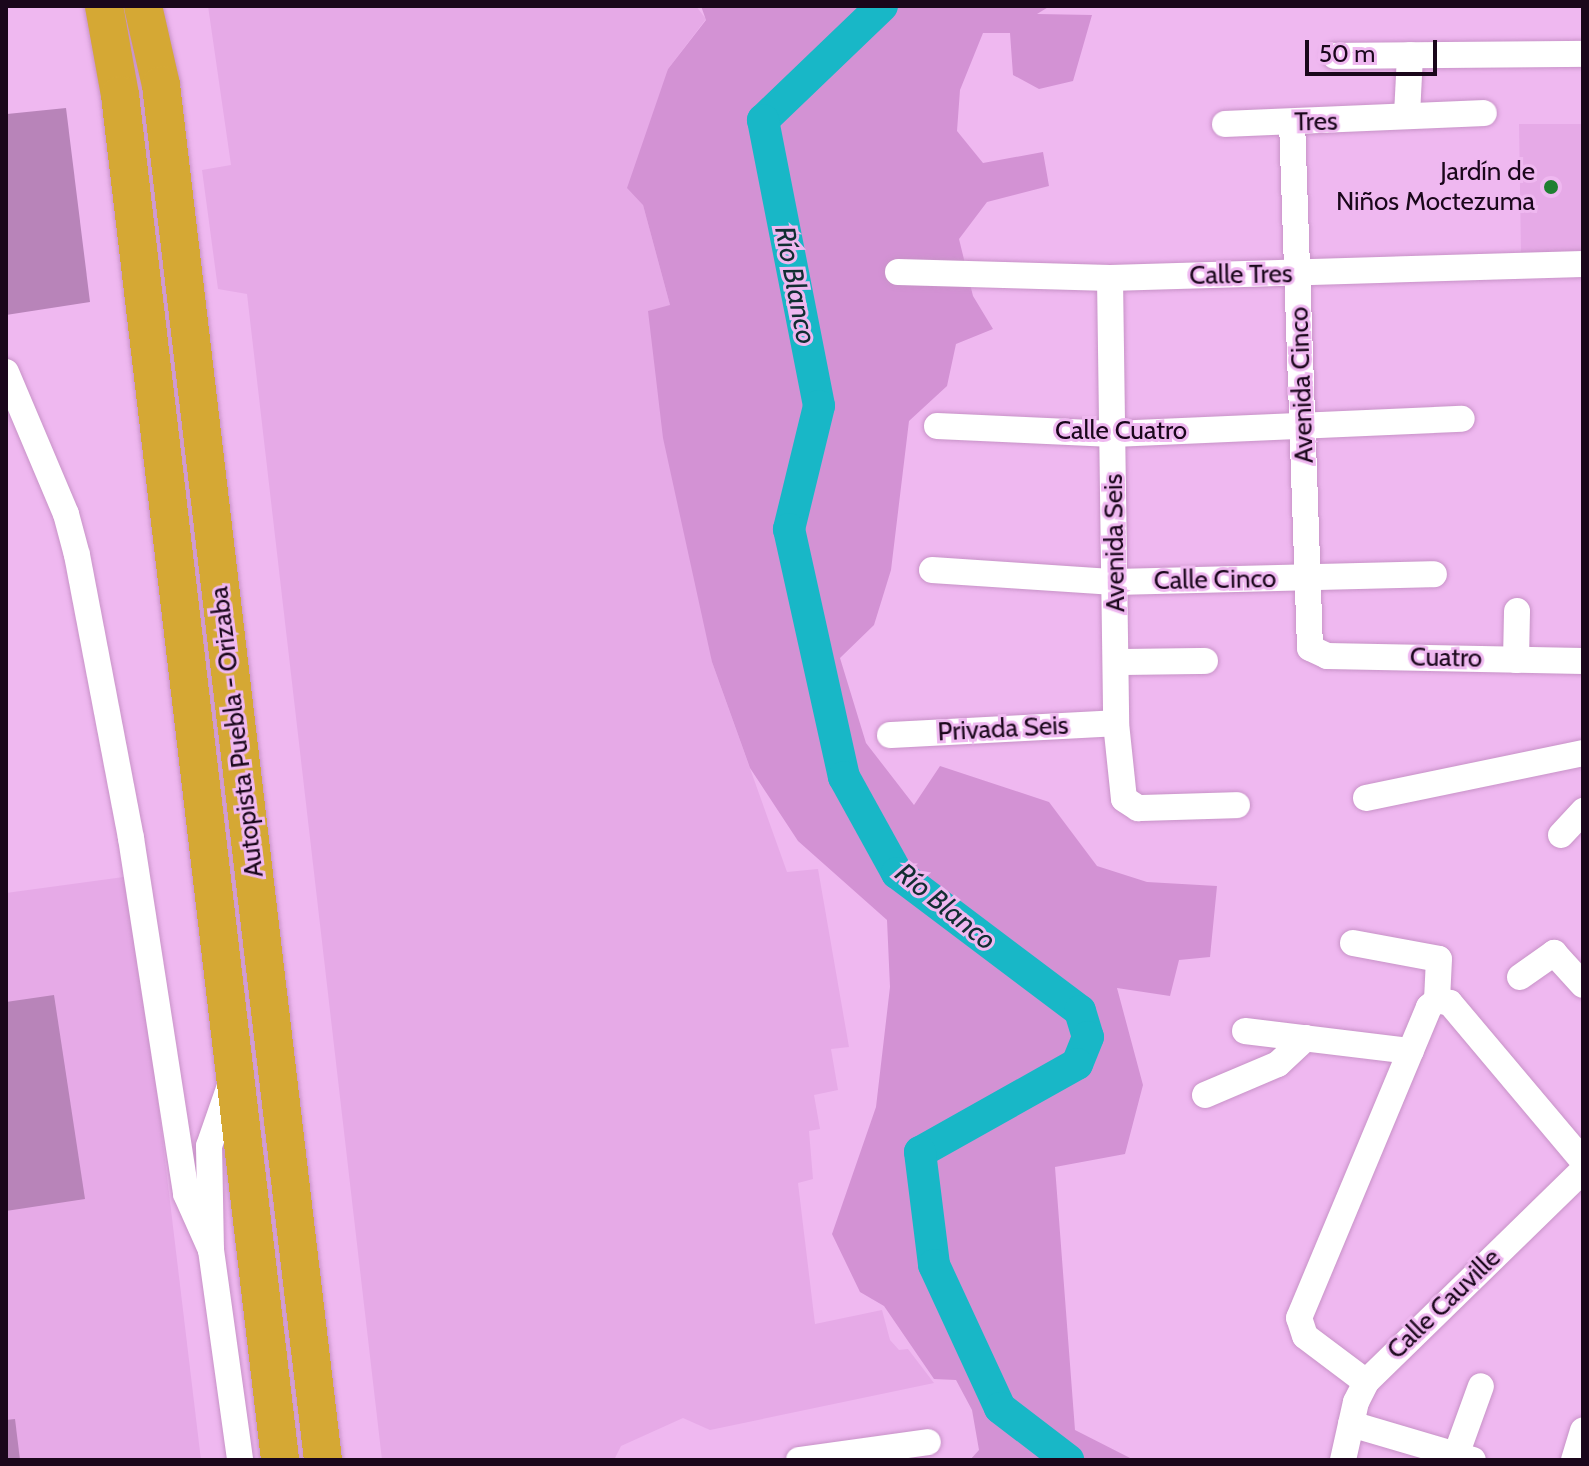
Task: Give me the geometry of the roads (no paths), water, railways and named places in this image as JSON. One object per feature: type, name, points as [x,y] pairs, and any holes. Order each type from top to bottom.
[{"type":"highway","name":"Autopista Puebla - Orizaba","points":[[104,6],[120,95],[280,1460]]},
{"type":"highway","name":"Autopista Puebla - Orizaba","points":[[143,6],[161,85],[323,1460]]},
{"type":"street","points":[[1335,56],[1583,54]]},
{"type":"street","points":[[1407,115],[1410,55]]},
{"type":"street","name":"Tres","points":[[1225,124],[1484,113]]},
{"type":"street","name":"Avenida Cinco","points":[[1292,122],[1310,648]]},
{"type":"street","name":"Calle Tres","points":[[898,272],[1110,278],[1583,264]]},
{"type":"street","name":"Avenida Seis","points":[[1110,278],[1116,723],[1128,806],[1237,805]]},
{"type":"street","points":[[6,372],[66,514],[77,555],[131,838],[186,1194],[211,1250]]},
{"type":"street","name":"Calle Cuatro","points":[[937,426],[1113,434],[1462,419]]},
{"type":"street","name":"Calle Cinco","points":[[932,570],[1115,582],[1434,574]]},
{"type":"street","points":[[1516,660],[1517,611]]},
{"type":"street","name":"Cuatro","points":[[1310,648],[1327,656],[1583,661]]},
{"type":"street","points":[[1117,662],[1205,661]]},
{"type":"street","name":"Privada Seis","points":[[890,735],[1116,723]]},
{"type":"street","points":[[1366,798],[1583,753]]},
{"type":"street","points":[[1353,943],[1439,959],[1437,1000],[1411,1051],[1300,1326],[1305,1336],[1366,1382]]},
{"type":"street","points":[[1520,977],[1554,953],[1583,985]]},
{"type":"street","points":[[1437,1000],[1450,1003],[1583,1161]]},
{"type":"street","points":[[1245,1031],[1411,1051]]},
{"type":"street","points":[[1205,1095],[1278,1064],[1306,1038]]},
{"type":"street","points":[[236,1069],[209,1146],[211,1250],[240,1460]]},
{"type":"street","name":"Calle Cauville","points":[[1343,1460],[1351,1424],[1366,1382],[1583,1170]]},
{"type":"street","points":[[1351,1424],[1464,1458],[1481,1386]]},
{"type":"street","points":[[1574,1460],[1583,1430]]},
{"type":"street","points":[[799,1460],[928,1442]]},
{"type":"waterway","name":"Río Blanco","points":[[882,6],[763,120],[819,406],[789,529],[844,777],[897,873],[1080,1011],[1088,1037],[1077,1064],[920,1152],[934,1265],[1000,1408],[1068,1460]]},
{"type":"place","name":"Jardín de Niños Moctezuma","points":[[1551,187]]}]
